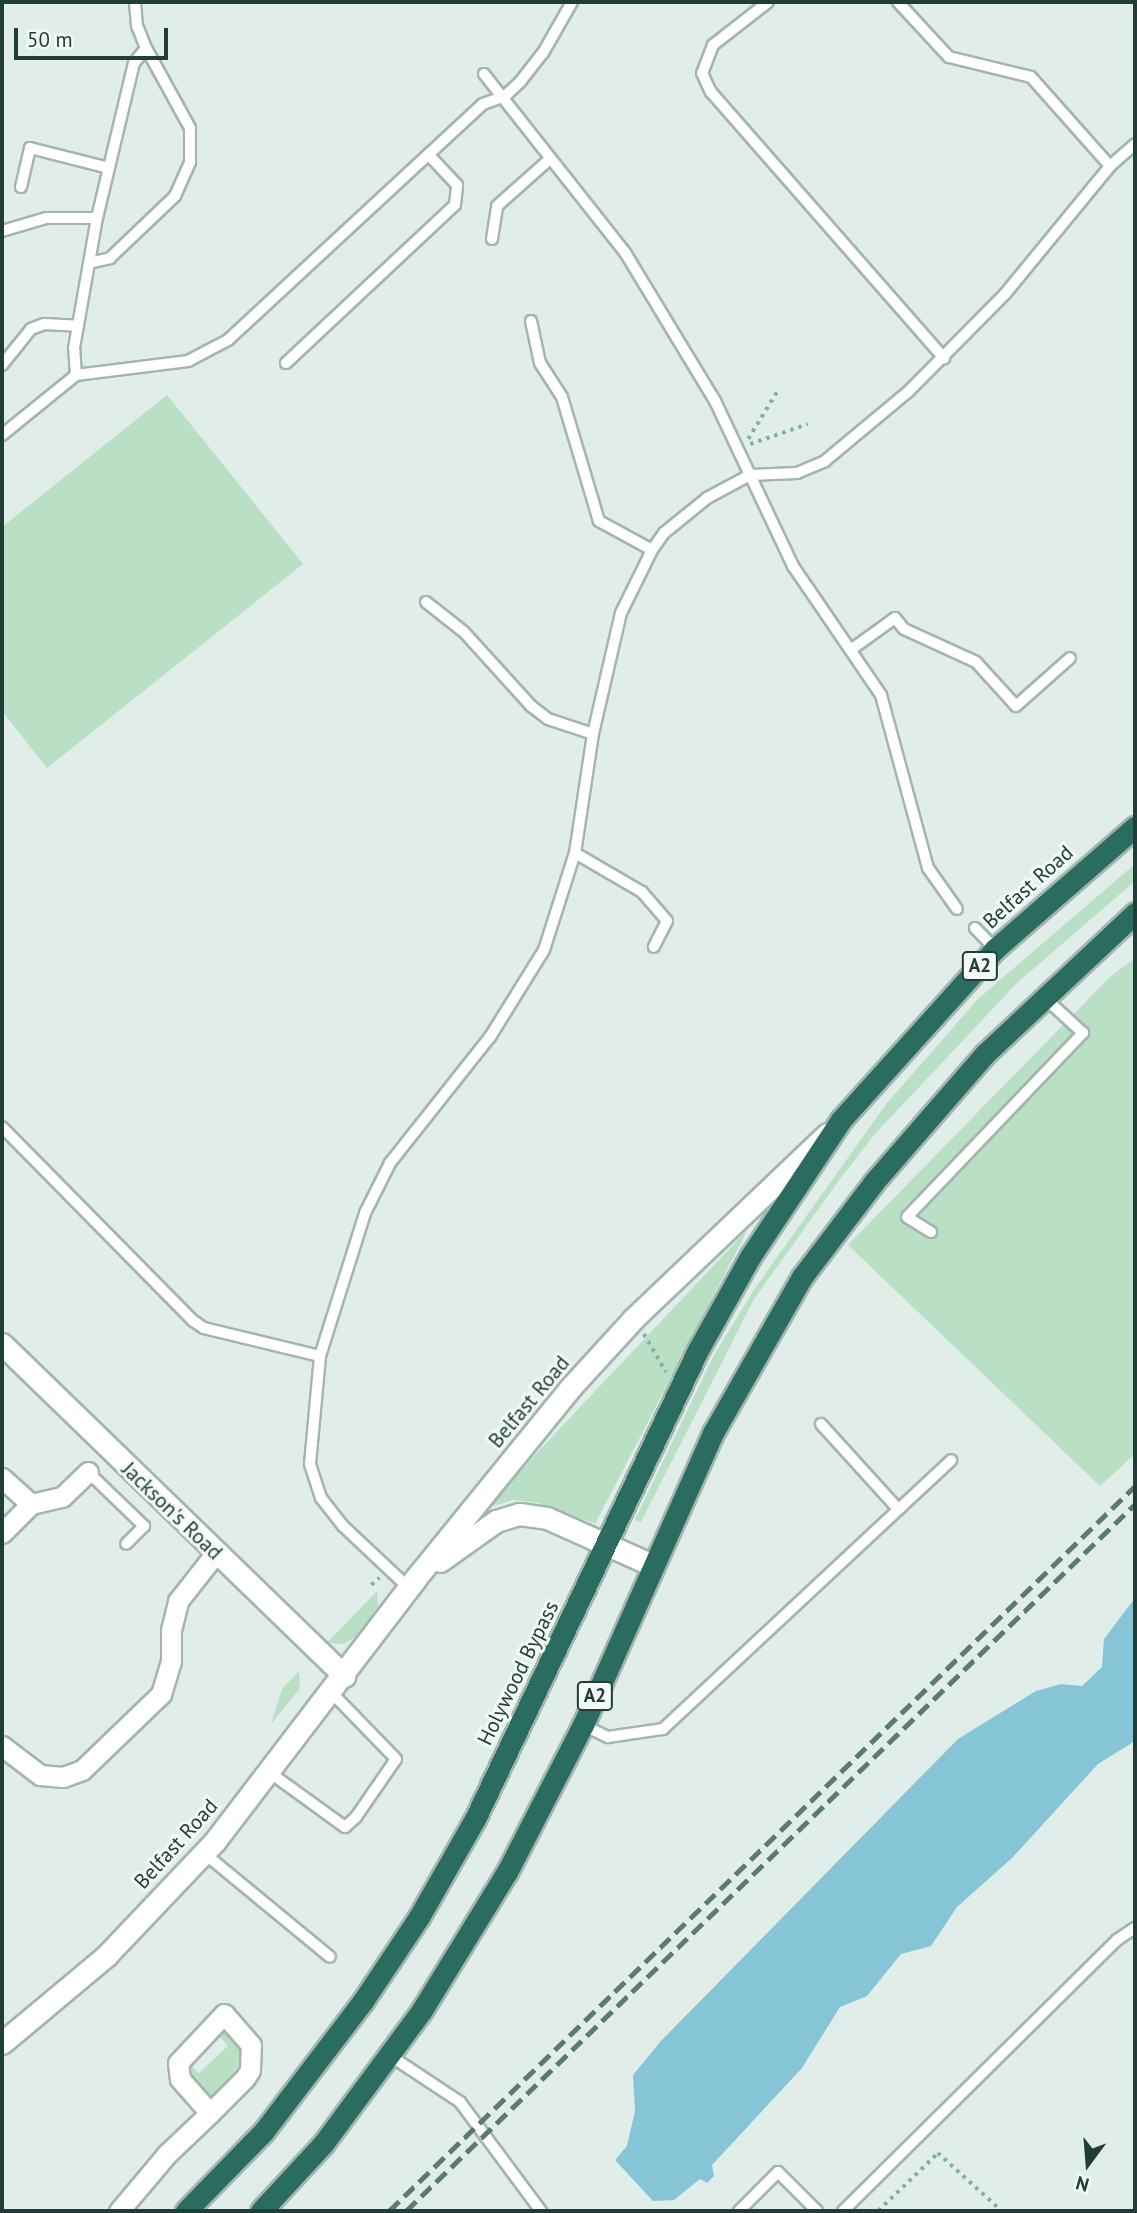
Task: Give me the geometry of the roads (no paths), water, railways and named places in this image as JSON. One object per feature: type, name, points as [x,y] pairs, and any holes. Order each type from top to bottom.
[{"type":"highway","name":"Belfast Road","points":[[841,1120],[995,949],[1135,827]]},
{"type":"highway","name":"A2","points":[[261,2211],[323,2144],[388,2055],[507,1871],[583,1725],[652,1565],[754,1356],[802,1277],[893,1158],[985,1054],[1135,913]]},
{"type":"highway","name":"Holywood Bypass","points":[[187,2211],[264,2131],[363,2001],[419,1917],[475,1819],[681,1385],[750,1257],[841,1120]]},
{"type":"main road","name":"Belfast Road","points":[[2,2043],[106,1956],[204,1853],[412,1584],[633,1319],[841,1120]]},
{"type":"main road","name":"Jackson's Road","points":[[2,1344],[215,1554],[337,1684]]},
{"type":"main road","points":[[412,1584],[496,1521],[519,1514],[547,1518],[606,1547],[652,1565]]},
{"type":"street","points":[[2,1532],[31,1504],[62,1497],[88,1472]]},
{"type":"street","points":[[2,1478],[31,1504]]},
{"type":"street","points":[[2,1746],[40,1775],[63,1777],[82,1770],[161,1693],[171,1661],[171,1630],[178,1601],[215,1554]]},
{"type":"street","points":[[119,2211],[167,2154],[210,2113],[246,2078],[253,2061],[247,2038],[223,2014],[178,2063],[180,2079],[210,2113]]},
{"type":"lane","points":[[89,263],[110,258],[175,196],[190,162],[190,128],[146,48],[137,26],[135,2]]},
{"type":"lane","points":[[2,435],[76,375],[188,361],[228,340],[483,104],[505,96],[543,53],[572,2]]},
{"type":"lane","points":[[768,2],[713,45],[702,73],[711,92],[944,358]]},
{"type":"lane","points":[[898,2],[949,57],[1031,77],[1110,166]]},
{"type":"lane","points":[[76,375],[78,326],[97,218],[134,63],[146,48]]},
{"type":"lane","points":[[484,74],[505,96],[550,159],[626,254],[738,447],[793,566],[881,695],[928,868],[957,909]]},
{"type":"lane","points":[[412,1584],[342,1526],[321,1498],[310,1464],[320,1356],[372,1200],[390,1163],[525,986],[544,950],[575,853],[593,734],[621,613],[652,550],[664,533],[707,498],[750,475],[797,473],[825,461],[944,358],[1005,294],[1110,166],[1135,144]]},
{"type":"lane","points":[[21,187],[30,148],[109,168]]},
{"type":"lane","points":[[286,363],[455,205],[457,185],[428,154]]},
{"type":"lane","points":[[492,239],[497,206],[550,159]]},
{"type":"lane","points":[[2,231],[46,218],[97,218]]},
{"type":"lane","points":[[531,321],[540,363],[562,397],[600,521],[652,550]]},
{"type":"lane","points":[[2,365],[17,341],[31,329],[44,324],[78,326]]},
{"type":"lane","points":[[426,602],[464,632],[548,719],[593,734]]},
{"type":"lane","points":[[852,649],[895,618],[904,629],[976,662],[1016,706],[1070,658]]},
{"type":"lane","points":[[575,853],[642,892],[667,921],[654,947]]},
{"type":"lane","points":[[975,928],[995,949]]},
{"type":"lane","points":[[931,1232],[907,1217],[1083,1034],[1044,998]]},
{"type":"lane","points":[[2,1127],[192,1320],[204,1328],[320,1356]]},
{"type":"lane","points":[[821,1424],[898,1509]]},
{"type":"lane","points":[[583,1725],[608,1737],[663,1729],[951,1460]]},
{"type":"lane","points":[[88,1472],[144,1525],[126,1544]]},
{"type":"lane","points":[[269,1772],[345,1827],[356,1817],[396,1759],[337,1684]]},
{"type":"lane","points":[[204,1853],[330,1956]]},
{"type":"lane","points":[[843,2211],[1117,1940],[1135,1928]]},
{"type":"lane","points":[[388,2055],[460,2102],[541,2211]]},
{"type":"lane","points":[[739,2211],[778,2172],[817,2211]]},
{"type":"water","points":[[1135,1598],[1135,1741],[1098,1764],[1012,1858],[957,1907],[931,1946],[901,1954],[867,1996],[840,2007],[802,2068],[712,2165],[714,2176],[707,2183],[700,2179],[674,2200],[653,2201],[615,2160],[627,2146],[635,2111],[633,2075],[660,2042],[958,1739],[1036,1691],[1061,1684],[1082,1686],[1102,1667],[1104,1639]]},
{"type":"railway","points":[[389,2211],[1135,1486]]},
{"type":"railway","points":[[406,2211],[1135,1504]]}]
